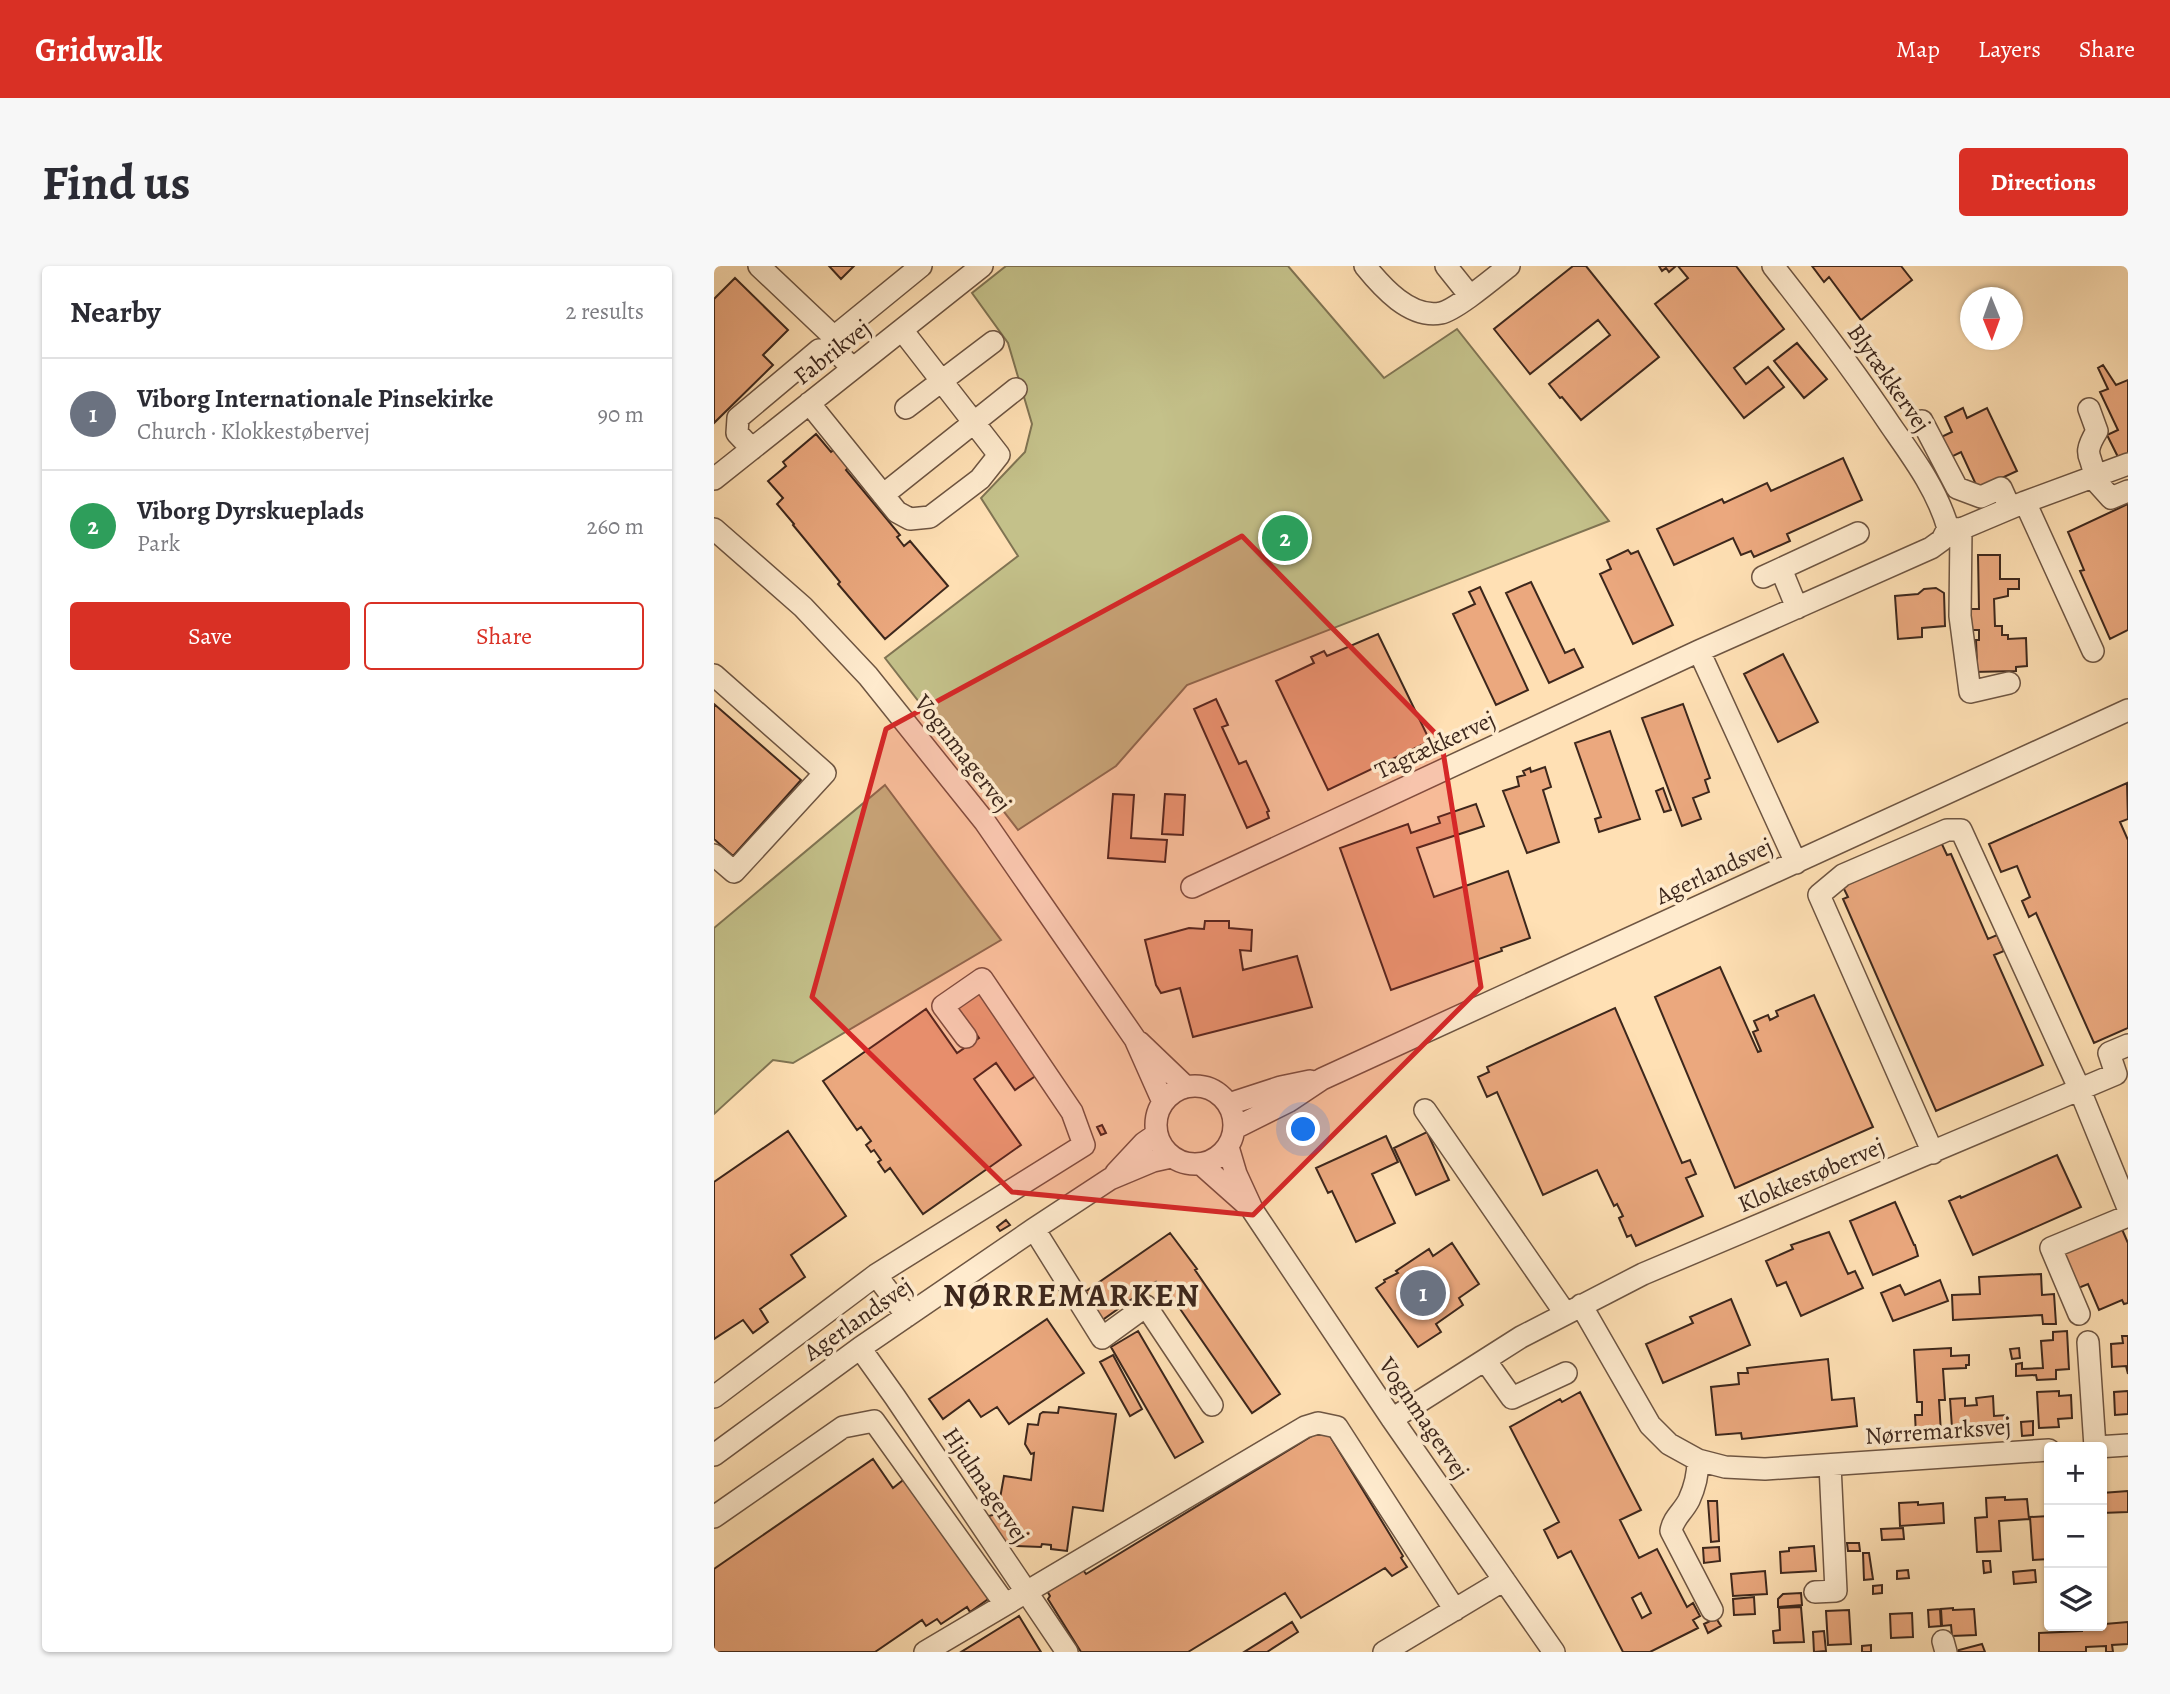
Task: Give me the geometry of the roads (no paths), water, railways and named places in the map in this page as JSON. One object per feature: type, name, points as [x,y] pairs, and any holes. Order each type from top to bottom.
[{"type":"street","points":[[759,266],[832,343],[852,369]]},
{"type":"street","points":[[752,449],[737,433],[738,418],[819,350],[832,343],[921,266]]},
{"type":"street","points":[[1365,266],[1382,287],[1417,312],[1442,313],[1473,294],[1509,266]]},
{"type":"street","points":[[1446,266],[1473,294]]},
{"type":"street","name":"Blytækkervej","points":[[1773,266],[1848,362],[1930,482],[1955,529]]},
{"type":"street","name":"Fabrikvej","points":[[714,479],[902,330],[972,269]]},
{"type":"street","points":[[809,403],[897,512],[911,519],[930,517],[980,479],[999,454],[902,330]]},
{"type":"street","points":[[906,408],[993,342]]},
{"type":"street","points":[[883,495],[1016,389]]},
{"type":"street","points":[[2089,409],[2096,430],[2087,454],[2094,473],[2093,478],[2111,498],[2128,491]]},
{"type":"street","points":[[1922,421],[1957,488],[1981,497],[2001,488],[2018,505],[2093,651]]},
{"type":"street","name":"Tagtækkervej","points":[[1192,887],[1699,651],[1931,548],[1955,529],[2128,464]]},
{"type":"street","points":[[1930,482],[1948,470]]},
{"type":"street","name":"Vognmagervej","points":[[714,529],[803,607],[876,686],[985,822],[1135,1039],[1163,1102]]},
{"type":"street","points":[[1955,529],[1960,616],[1970,692],[2009,683]]},
{"type":"street","points":[[1797,608],[1772,573],[1858,533]]},
{"type":"street","points":[[1699,651],[1796,863]]},
{"type":"street","points":[[714,675],[825,773],[734,872],[714,855]]},
{"type":"street","name":"Agerlandsvej","points":[[1231,1138],[1322,1079],[2128,710]]},
{"type":"street","points":[[1933,1153],[1819,895],[1843,875],[1947,830],[1961,830],[2079,1088],[2128,1208]]},
{"type":"street","points":[[714,1396],[876,1275],[1084,1145],[1072,1112],[982,979],[943,1006],[966,1037]]},
{"type":"street","name":"Vognmagervej","points":[[1135,1039],[1186,1087]]},
{"type":"street","name":"Klokkestøbervej","points":[[1392,1419],[1485,1360],[1573,1309],[1643,1273],[2116,1074],[2109,1053],[2128,1045]]},
{"type":"street","name":"Agerlandsvej","points":[[1229,1104],[1281,1087],[1322,1079]]},
{"type":"street","points":[[1186,1087],[1209,1088],[1229,1104],[1234,1116],[1231,1138],[1212,1161],[1202,1164],[1180,1162],[1171,1157],[1162,1147],[1157,1134],[1156,1119],[1163,1102],[1186,1087]]},
{"type":"street","points":[[1425,1110],[1573,1309]]},
{"type":"street","name":"Agerlandsvej","points":[[1110,1179],[1144,1143],[1157,1134]]},
{"type":"street","name":"Vognmagervej","points":[[1231,1138],[1236,1174],[1254,1211],[1392,1419],[1555,1652]]},
{"type":"street","name":"Agerlandsvej","points":[[714,1455],[860,1348],[1110,1179],[1153,1161],[1171,1157]]},
{"type":"street","name":"Vognmagervej","points":[[1202,1164],[1254,1211]]},
{"type":"street","points":[[2079,1314],[2051,1248],[2128,1216]]},
{"type":"street","points":[[1034,1229],[1102,1338],[1146,1306],[1213,1405]]},
{"type":"street","points":[[876,1275],[907,1316]]},
{"type":"street","name":"Nørremarksvej","points":[[1573,1309],[1650,1425],[1669,1444],[1698,1460],[1725,1467],[1765,1469],[2044,1450]]},
{"type":"street","points":[[2088,1342],[2096,1442]]},
{"type":"street","name":"Hjulmagervej","points":[[860,1348],[1067,1652]]},
{"type":"street","points":[[1485,1360],[1512,1398],[1566,1373]]},
{"type":"street","points":[[714,1517],[843,1427],[874,1421],[1005,1604]]},
{"type":"street","points":[[925,1652],[1305,1427],[1318,1423],[1337,1427],[1455,1610]]},
{"type":"street","points":[[2107,1447],[2128,1446]]},
{"type":"street","points":[[1698,1460],[1698,1475],[1688,1502],[1673,1522],[1671,1531],[1712,1610]]},
{"type":"street","points":[[1815,1592],[1836,1591],[1830,1465]]},
{"type":"street","points":[[1384,1652],[1504,1580]]},
{"type":"place","name":"Viborg Dyrskueplads","points":[[1285,538]]},
{"type":"place","name":"Viborg Internationale Pinsekirke","points":[[1423,1293]]},
{"type":"district","name":"NØRREMARKEN","points":[[1072,1295]]}]
